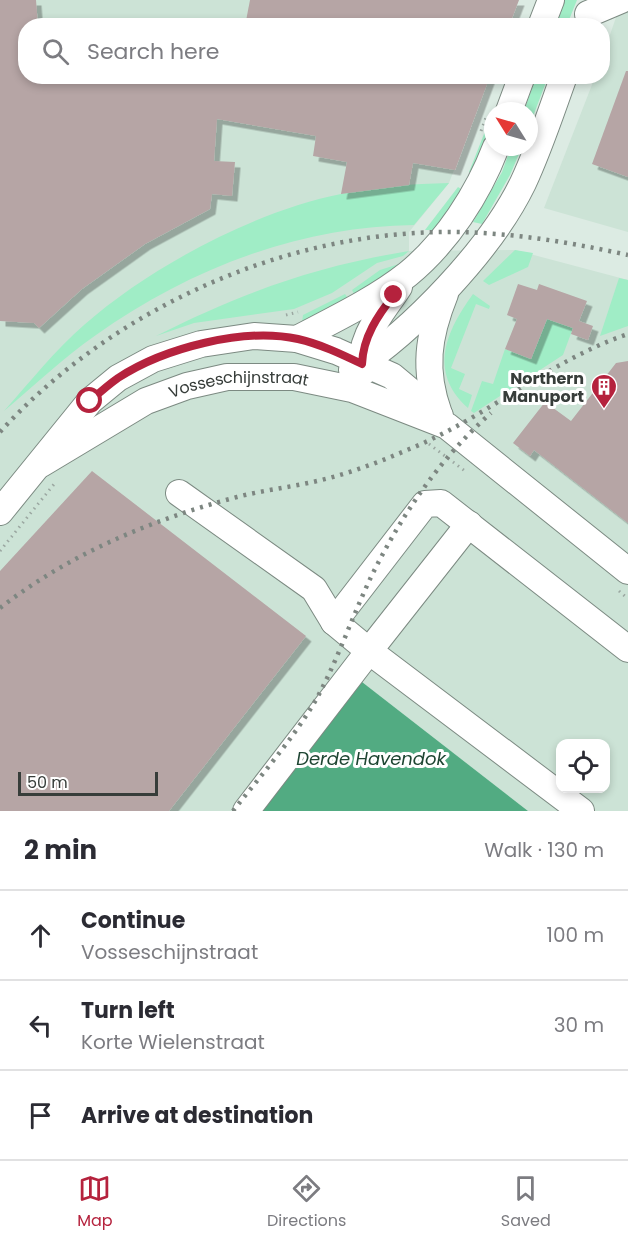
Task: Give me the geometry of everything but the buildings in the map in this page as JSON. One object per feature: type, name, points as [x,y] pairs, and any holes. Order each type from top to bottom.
[{"type":"street","points":[[544,18],[551,0]]},
{"type":"street","points":[[588,13],[621,0]]},
{"type":"street","points":[[505,102],[517,84]]},
{"type":"street","points":[[294,377],[332,380],[362,364],[393,340],[455,277],[492,233],[522,185],[561,84]]},
{"type":"street","points":[[297,339],[358,307],[407,274],[432,251],[478,187],[485,156]]},
{"type":"street","points":[[432,251],[455,277]]},
{"type":"street","points":[[379,400],[365,380],[362,364],[365,344],[378,315],[407,274]]},
{"type":"street","points":[[443,420],[431,394],[428,354],[434,321],[455,277]]},
{"type":"street","name":"Vosseschijnstraat","points":[[51,471],[90,401],[118,378],[153,359],[201,344],[254,336],[297,339],[336,351],[392,376],[622,580]]},
{"type":"street","name":"Vosseschijnstraat","points":[[0,512],[146,401],[187,386],[227,377],[294,377],[352,389],[443,420]]},
{"type":"street","points":[[179,493],[314,589],[334,622],[581,811]]},
{"type":"street","points":[[334,622],[425,504],[441,503],[628,650]]},
{"type":"street","points":[[246,811],[469,524]]},
{"type":"path","points":[[426,443],[466,472]]},
{"type":"path","points":[[0,551],[51,471]]},
{"type":"path","points":[[622,580],[628,599]]},
{"type":"shaded area","points":[[0,0],[519,0],[512,18],[18,18],[18,84],[487,84],[449,183],[409,232],[409,251],[515,250],[628,280],[628,811],[528,811],[362,682],[261,811],[0,811]]},
{"type":"shaded area","points":[[564,0],[577,0],[570,18],[557,18]]},
{"type":"shaded area","points":[[622,0],[628,0],[628,232],[544,208],[592,84],[610,84],[610,35]]},
{"type":"shaded area","points":[[534,84],[545,84],[538,103],[527,102]]},
{"type":"shaded area","points":[[484,134],[484,149],[473,173],[469,172]]},
{"type":"shaded area","points":[[508,156],[518,156],[482,224],[473,222],[502,172]]},
{"type":"shaded area","points":[[449,183],[414,225],[371,227],[329,233],[288,243],[207,271],[169,290],[96,335],[4,411],[73,335],[110,303],[140,282],[205,244],[274,213],[308,202],[368,189]]},
{"type":"shaded area","points":[[458,187],[464,191],[435,230],[425,230]]},
{"type":"shaded area","points":[[515,250],[533,253],[528,267],[489,285],[483,281]]},
{"type":"shaded area","points":[[409,251],[403,256],[377,263],[332,293],[294,309],[194,323],[156,336],[218,307],[280,283],[342,265]]},
{"type":"shaded area","points":[[399,264],[400,266],[357,299],[352,290],[380,270]]},
{"type":"shaded area","points":[[619,278],[628,280],[628,326],[600,336]]},
{"type":"shaded area","points":[[345,294],[351,303],[302,323],[303,315]]},
{"type":"shaded area","points":[[473,294],[490,306],[489,309],[476,304],[451,368],[465,374],[459,389],[472,395],[468,408],[455,394],[448,380],[445,351],[455,322]]},
{"type":"shaded area","points":[[547,319],[573,328],[563,355],[474,413],[471,411],[482,381],[493,384],[505,349],[531,359]]},
{"type":"water","name":"Derde Havendok","points":[[362,682],[528,811],[261,811]]},
{"type":"railway","points":[[0,432],[44,388],[93,349],[147,315],[203,286],[263,263],[324,246],[386,236],[448,232],[539,239],[628,255]]},
{"type":"railway","points":[[0,608],[55,571],[113,540],[143,528],[237,497],[333,477],[407,450],[463,423],[571,359],[628,334]]},
{"type":"railway","points":[[233,811],[288,742],[317,698],[371,577],[408,510],[455,449],[491,413]]},
{"type":"place","name":"Northern Manuport","points":[[604,410]]},
{"type":"route","points":[[90,401],[118,378],[153,359],[201,344],[254,336],[297,339],[336,351],[362,364],[365,344],[378,315],[394,295]]}]
